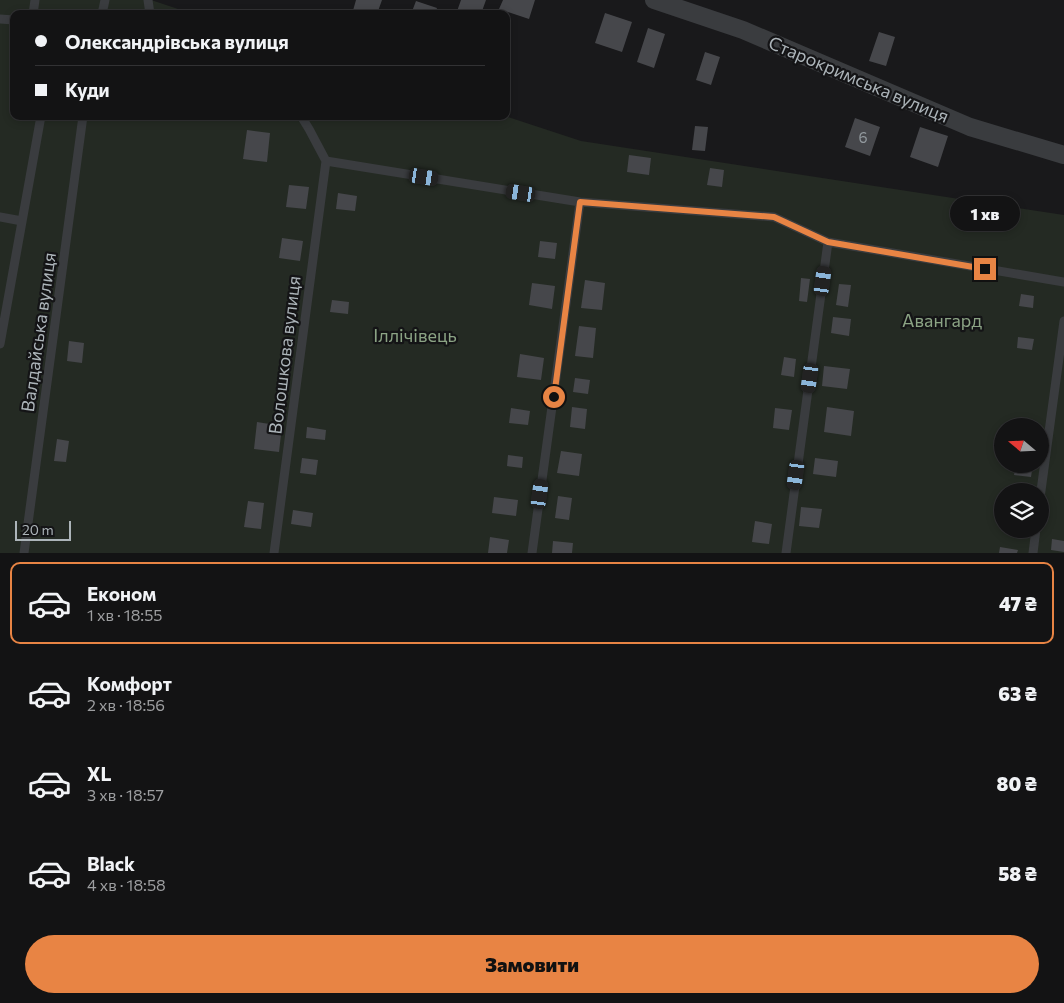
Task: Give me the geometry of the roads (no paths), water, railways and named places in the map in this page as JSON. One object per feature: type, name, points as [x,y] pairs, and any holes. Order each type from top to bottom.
[{"type":"street","name":"Старокримська вулиця","points":[[654,0],[743,30],[970,127],[1064,155]]},
{"type":"lane","points":[[0,344],[40,120]]},
{"type":"lane","name":"Валдайська вулиця","points":[[24,553],[82,120]]},
{"type":"lane","points":[[303,120],[326,161],[580,202],[774,217],[828,242],[1064,282]]},
{"type":"lane","name":"Волошкова вулиця","points":[[274,553],[326,161]]},
{"type":"lane","points":[[532,553],[580,202]]},
{"type":"lane","points":[[0,217],[22,221]]},
{"type":"lane","points":[[786,553],[828,242]]},
{"type":"lane","points":[[1042,483],[1064,322]]},
{"type":"lane","points":[[1033,553],[1035,538]]},
{"type":"park label","name":"Авангард","points":[[942,320]]},
{"type":"park label","name":"Іллічівець","points":[[415,335]]}]
